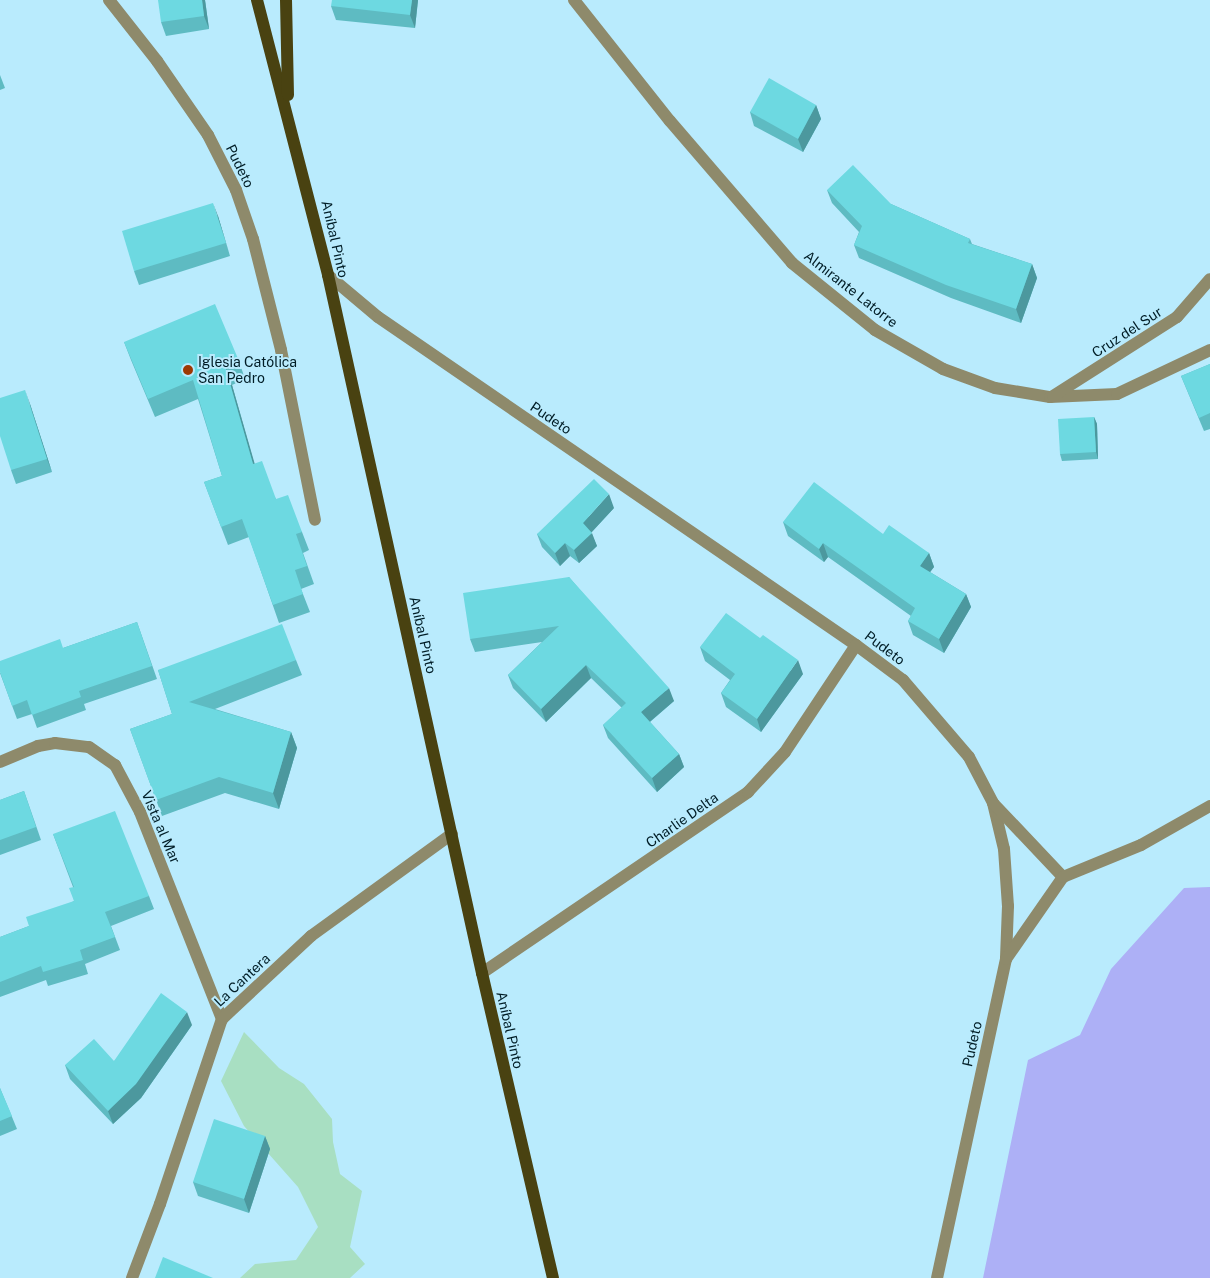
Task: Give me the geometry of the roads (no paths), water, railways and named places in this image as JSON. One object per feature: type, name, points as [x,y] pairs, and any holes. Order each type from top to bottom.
[{"type":"main road","name":"Aníbal Pinto","points":[[257,0],[289,115],[328,275],[482,974],[553,1278]]},
{"type":"main road","points":[[286,0],[289,115]]},
{"type":"street","name":"Pudeto","points":[[109,0],[157,61],[208,135],[236,190],[253,239],[281,350],[316,520]]},
{"type":"street","name":"Almirante Latorre","points":[[574,0],[670,121],[792,263],[874,330],[943,369],[996,388],[1050,397],[1117,394],[1210,350]]},
{"type":"street","name":"Pudeto","points":[[328,275],[378,317],[856,645],[903,680],[934,713],[968,757],[993,802],[1004,848],[1008,906],[1006,959],[937,1278]]},
{"type":"street","name":"Cruz del Sur","points":[[1050,397],[1176,317],[1210,279]]},
{"type":"street","name":"Charlie Delta","points":[[482,974],[748,792],[785,752],[856,645]]},
{"type":"street","name":"Vista al Mar","points":[[0,762],[38,746],[55,743],[90,747],[115,765],[140,812],[222,1019]]},
{"type":"street","points":[[993,802],[1063,877]]},
{"type":"street","points":[[1006,959],[1063,877],[1141,845],[1210,806]]},
{"type":"street","name":"La Cantera","points":[[132,1278],[160,1204],[222,1019],[311,936],[452,834]]},
{"type":"water","points":[[1210,887],[1210,1278],[983,1278],[1028,1060],[1080,1035],[1111,969],[1184,888]]},
{"type":"place","name":"Iglesia Católica San Pedro","points":[[188,370]]}]
